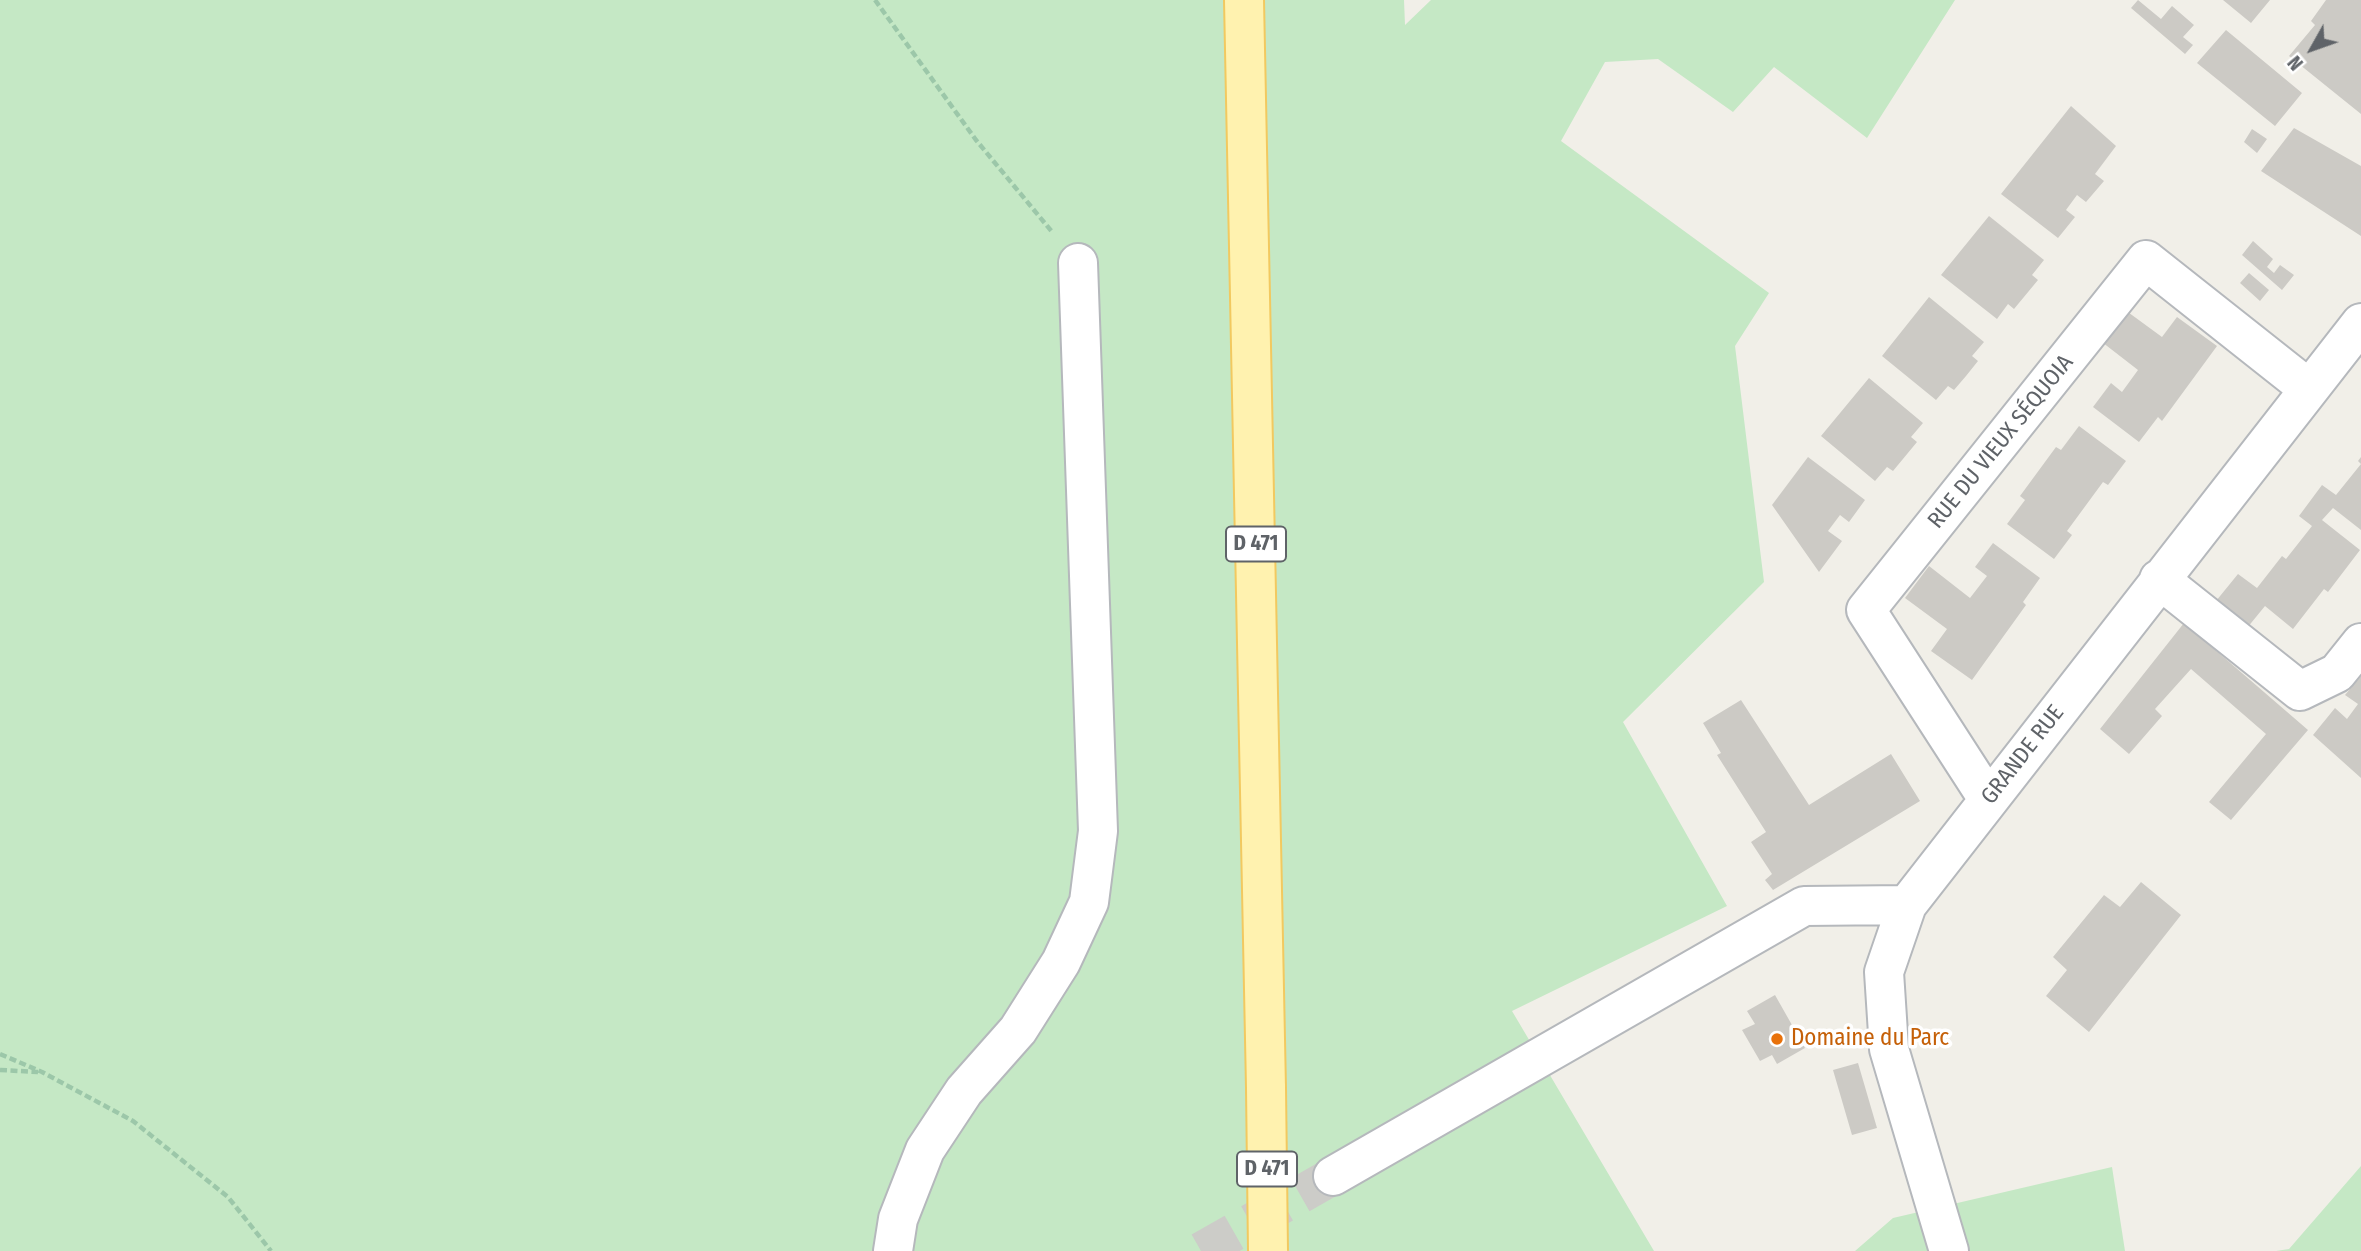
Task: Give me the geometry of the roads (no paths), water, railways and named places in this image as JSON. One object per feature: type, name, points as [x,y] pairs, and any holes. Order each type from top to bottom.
[{"type":"main road","name":"D 471","points":[[1244,0],[1268,1251]]},
{"type":"street","name":"RUE DU VIEUX SÉQUOIA","points":[[1988,800],[1866,610],[2146,260],[2309,389]]},
{"type":"street","points":[[893,1251],[898,1219],[925,1150],[964,1091],[1018,1030],[1061,962],[1089,902],[1098,831],[1078,263]]},
{"type":"street","name":"GRANDE RUE","points":[[1949,1251],[1889,1049],[1884,972],[1907,905],[2361,323]]},
{"type":"street","points":[[2159,579],[2300,691],[2337,673],[2361,643]]},
{"type":"street","points":[[1333,1176],[1804,906],[1907,905]]},
{"type":"tunnel","points":[[1201,1251],[1333,1176]]},
{"type":"place","name":"Domaine du Parc","points":[[1777,1039]]}]
